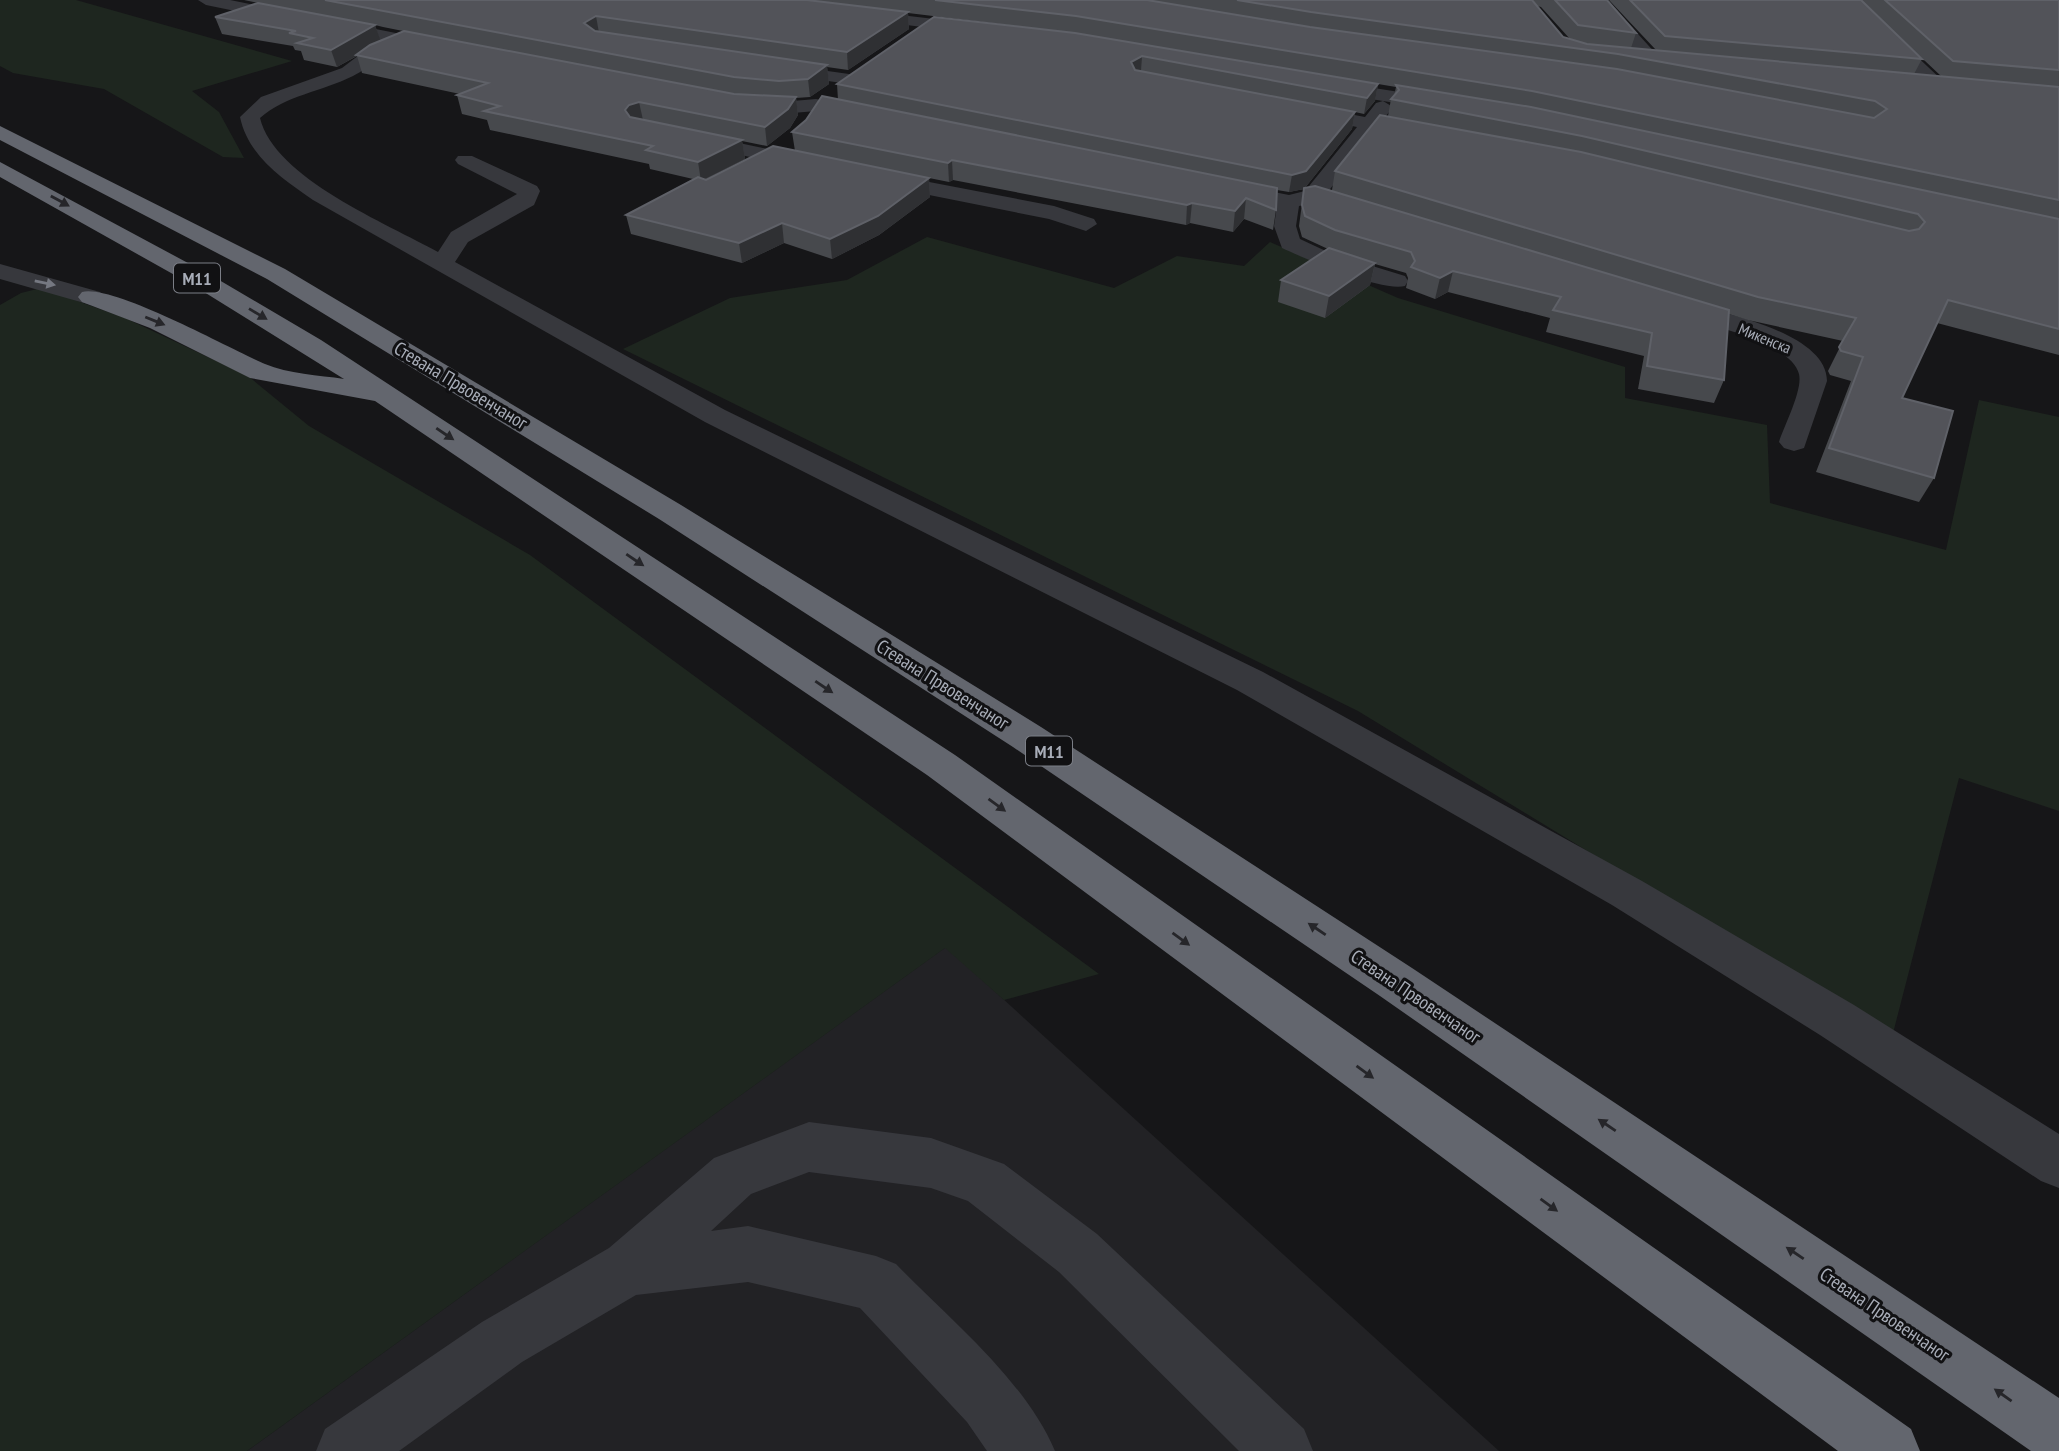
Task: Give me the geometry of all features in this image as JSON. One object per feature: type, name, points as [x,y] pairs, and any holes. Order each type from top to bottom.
[{"type":"highway","name":"Стевана Првовенчаног","points":[[0,132],[276,274],[670,512],[1027,737],[1384,974],[2059,1434]]},
{"type":"highway","name":"M11","points":[[0,168],[205,282],[388,397],[941,765],[1889,1451]]},
{"type":"highway","points":[[91,297],[159,323],[260,372],[388,397]]},
{"type":"street","points":[[205,0],[458,50]]},
{"type":"street","points":[[1598,0],[1658,61],[1624,58]]},
{"type":"street","points":[[1848,0],[1944,87],[1910,84]]},
{"type":"street","points":[[839,12],[1002,31]]},
{"type":"street","points":[[907,41],[932,23]]},
{"type":"street","points":[[406,40],[369,56],[348,72],[268,101],[250,117],[253,131],[262,146],[309,187],[715,416],[1250,681],[1627,893],[1837,1020],[2059,1163]]},
{"type":"street","points":[[755,65],[855,75],[816,105],[807,126]]},
{"type":"street","points":[[1311,84],[1458,108]]},
{"type":"street","points":[[1313,196],[1390,97]]},
{"type":"street","points":[[725,102],[772,108],[816,105],[882,118]]},
{"type":"street","points":[[1278,106],[1448,138]]},
{"type":"street","points":[[667,134],[1054,213],[1086,224]]},
{"type":"street","points":[[739,173],[790,141]]},
{"type":"street","points":[[442,264],[459,237],[526,200],[529,191],[465,160]]},
{"type":"street","points":[[1199,183],[1289,202],[1313,196],[1373,215]]},
{"type":"street","points":[[1289,202],[1285,226],[1290,243],[1322,257],[1396,281]]},
{"type":"street","points":[[0,271],[91,297]]},
{"type":"street","name":"Микенска","points":[[1657,303],[1769,337],[1794,348],[1807,361],[1814,377],[1794,442]]},
{"type":"street","points":[[347,1451],[502,1342],[629,1268],[733,1176],[809,1147],[931,1163],[985,1182],[1078,1253],[1282,1451]]},
{"type":"street","points":[[629,1268],[748,1254],[876,1283],[988,1401],[1024,1451]]},
{"type":"shaded area","points":[[0,0],[76,0],[292,61],[192,91],[219,112],[244,158],[223,157],[104,89],[13,73],[0,66]]},
{"type":"shaded area","points":[[927,237],[1114,288],[1177,256],[1244,266],[1270,242],[1398,298],[1625,367],[1625,398],[1767,425],[1770,503],[1946,550],[1979,400],[2059,417],[2059,811],[1959,778],[1892,1037],[1358,711],[623,349],[730,298],[847,280]]},
{"type":"shaded area","points":[[41,288],[125,318],[248,376],[309,426],[530,555],[1099,974],[1004,1000],[945,948],[247,1451],[0,1451],[0,305],[21,293]]},
{"type":"shaded area","points":[[946,947],[1499,1451],[247,1451]]},
{"type":"building","points":[[325,0],[807,0],[908,12],[847,52],[596,16],[584,23],[595,31],[827,65],[808,79],[779,81],[734,77]]},
{"type":"building","points":[[935,0],[1147,0],[1310,27],[1617,69],[1874,118],[1887,109],[1875,101],[1618,54],[1237,0],[1532,0],[1563,37],[1587,44],[2059,87],[2059,200],[1532,91],[1076,16]]},
{"type":"building","points":[[1555,0],[1607,0],[1636,33],[1578,25]]},
{"type":"building","points":[[1630,0],[1861,0],[1922,59],[1665,36]]},
{"type":"building","points":[[1885,0],[2059,0],[2059,70],[1953,61]]},
{"type":"building","points":[[258,3],[375,25],[331,50],[297,43],[313,38],[289,33],[296,31],[215,17]]},
{"type":"building","points":[[934,17],[1075,33],[1378,84],[1367,98],[1142,56],[1131,62],[1135,70],[1355,112],[1306,171],[1292,175],[837,84]]},
{"type":"building","points":[[404,31],[734,94],[796,97],[788,109],[765,127],[639,102],[629,105],[625,110],[630,117],[742,140],[698,162],[646,150],[653,146],[484,111],[500,106],[457,95],[488,83],[356,55],[370,45]]},
{"type":"building","points":[[1396,85],[1531,107],[2059,219],[2059,329],[1948,300],[1902,398],[1953,411],[1934,478],[1829,448],[1863,357],[1841,351],[1839,347],[1856,318],[1758,297],[1335,171],[1380,115],[1581,152],[1909,231],[1919,229],[1925,222],[1918,214],[1582,136],[1391,99],[1399,90]]},
{"type":"building","points":[[822,96],[1277,188],[1276,210],[1246,198],[1235,211],[1192,203],[1187,205],[952,160],[948,163],[792,132],[806,120]]},
{"type":"building","points":[[773,146],[929,178],[878,216],[830,239],[782,223],[739,243],[626,215],[698,177],[706,180]]},
{"type":"building","points":[[1315,186],[1729,310],[1724,380],[1647,366],[1652,333],[1553,310],[1561,297],[1453,271],[1440,278],[1411,267],[1415,261],[1411,252],[1335,230],[1305,216],[1302,205],[1304,188]]},
{"type":"building","points":[[1329,248],[1375,263],[1329,296],[1281,280]]}]
